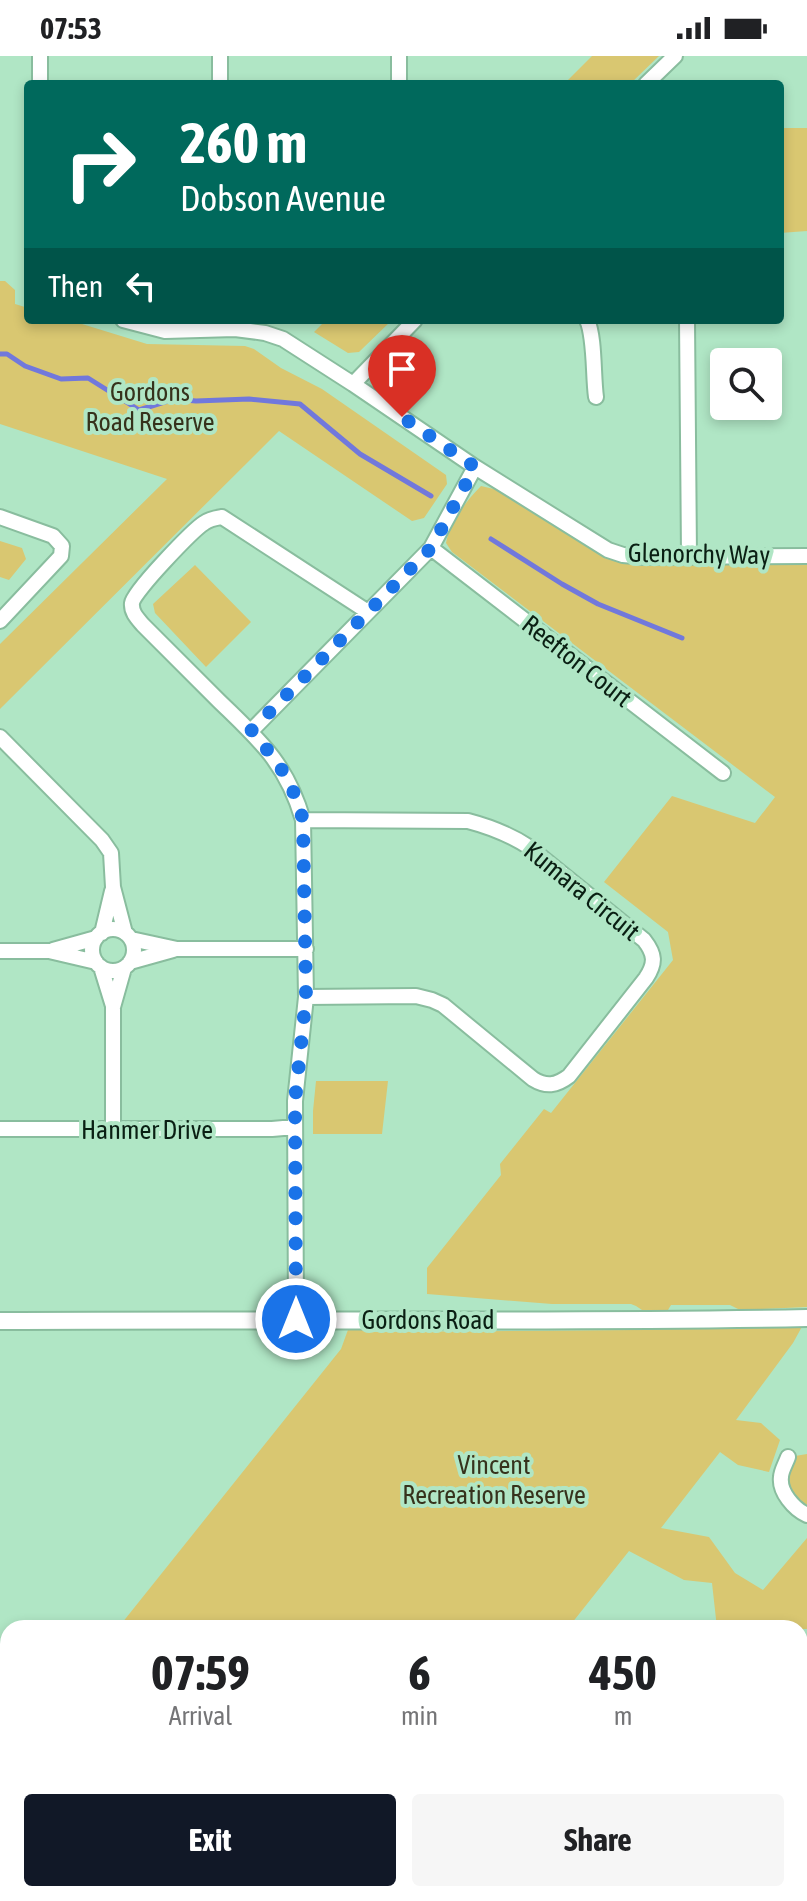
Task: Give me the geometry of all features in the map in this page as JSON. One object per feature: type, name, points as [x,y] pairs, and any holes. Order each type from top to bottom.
[{"type":"street","points":[[40,56],[40,80]]},
{"type":"street","points":[[220,56],[220,80]]},
{"type":"street","points":[[399,56],[399,80]]},
{"type":"street","points":[[650,80],[675,56]]},
{"type":"street","name":"Glenorchy Way","points":[[138,324],[165,331],[222,325],[283,339],[475,467],[608,550],[645,557],[807,556]]},
{"type":"street","points":[[353,384],[411,324]]},
{"type":"street","points":[[590,324],[596,397]]},
{"type":"street","points":[[687,324],[689,556]]},
{"type":"street","points":[[251,731],[431,548],[475,467]]},
{"type":"street","points":[[0,517],[53,536],[62,546],[61,556],[0,621]]},
{"type":"street","points":[[296,1319],[295,1101],[306,997],[303,820],[287,777],[276,759],[134,614],[132,603],[148,579],[203,523],[222,517],[368,612]]},
{"type":"street","name":"Reefton Court","points":[[431,548],[723,773]]},
{"type":"street","points":[[0,737],[102,840],[111,853],[113,887],[135,951],[113,1007]]},
{"type":"street","name":"Kumara Circuit","points":[[303,820],[468,821],[494,827],[529,847],[633,930],[651,949],[653,958],[652,969],[646,978],[569,1076],[552,1085],[533,1079],[443,1005],[432,1000],[416,996],[306,997]]},
{"type":"street","points":[[113,887],[92,950],[113,1007],[113,1130]]},
{"type":"street","points":[[49,951],[114,929],[128,936],[177,949],[306,949]]},
{"type":"street","points":[[0,951],[49,951],[99,964],[113,971],[177,949]]},
{"type":"street","name":"Hanmer Drive","points":[[0,1129],[295,1127]]},
{"type":"street","name":"Gordons Road","points":[[0,1321],[652,1321],[807,1318]]},
{"type":"street","points":[[788,1457],[781,1478],[784,1494],[800,1512],[807,1515]]},
{"type":"green space","points":[[592,56],[659,56],[634,80],[568,80]]},
{"type":"green space","points":[[784,128],[807,128],[807,231],[784,233]]},
{"type":"green space","name":"Gordons Road Reserve","points":[[0,281],[5,281],[15,290],[15,304],[24,307],[24,324],[82,324],[147,344],[245,346],[254,349],[281,368],[322,389],[446,475],[447,484],[424,518],[412,521],[279,431],[0,709],[0,644],[167,479],[0,424]]},
{"type":"green space","points":[[322,324],[388,324],[359,352],[348,353],[314,332]]},
{"type":"green space","points":[[481,486],[498,490],[608,558],[641,566],[807,564],[807,1307],[740,1310],[730,1305],[671,1305],[668,1310],[642,1310],[631,1304],[552,1304],[427,1294],[427,1268],[501,1175],[500,1164],[544,1109],[551,1113],[673,960],[668,932],[604,882],[672,796],[755,823],[775,797],[452,552],[446,543],[451,527],[464,505]]},
{"type":"green space","points":[[0,541],[22,548],[26,559],[9,580],[0,577]]},
{"type":"green space","points":[[195,565],[251,622],[206,667],[155,613],[153,604]]},
{"type":"green space","points":[[316,1081],[388,1081],[382,1134],[313,1134]]},
{"type":"green space","name":"Vincent Recreation Reserve","points":[[804,1323],[793,1343],[736,1420],[761,1423],[780,1440],[769,1472],[738,1465],[720,1452],[661,1528],[709,1537],[735,1573],[763,1590],[807,1538],[807,1620],[716,1620],[712,1583],[684,1580],[629,1551],[574,1620],[124,1620],[341,1349],[349,1327],[368,1332],[632,1330],[640,1326]]},
{"type":"green space","points":[[807,1454],[807,1505],[797,1501],[785,1479],[795,1456]]},
{"type":"waterway","points":[[0,354],[7,354],[25,366],[61,379],[88,378],[139,410],[174,399],[249,399],[300,404],[360,454],[431,496]]},
{"type":"waterway","points":[[491,539],[598,604],[682,638]]},
{"type":"route","points":[[296,1319],[295,1101],[306,997],[303,820],[287,777],[276,759],[251,731],[431,548],[475,467],[402,417]]}]
